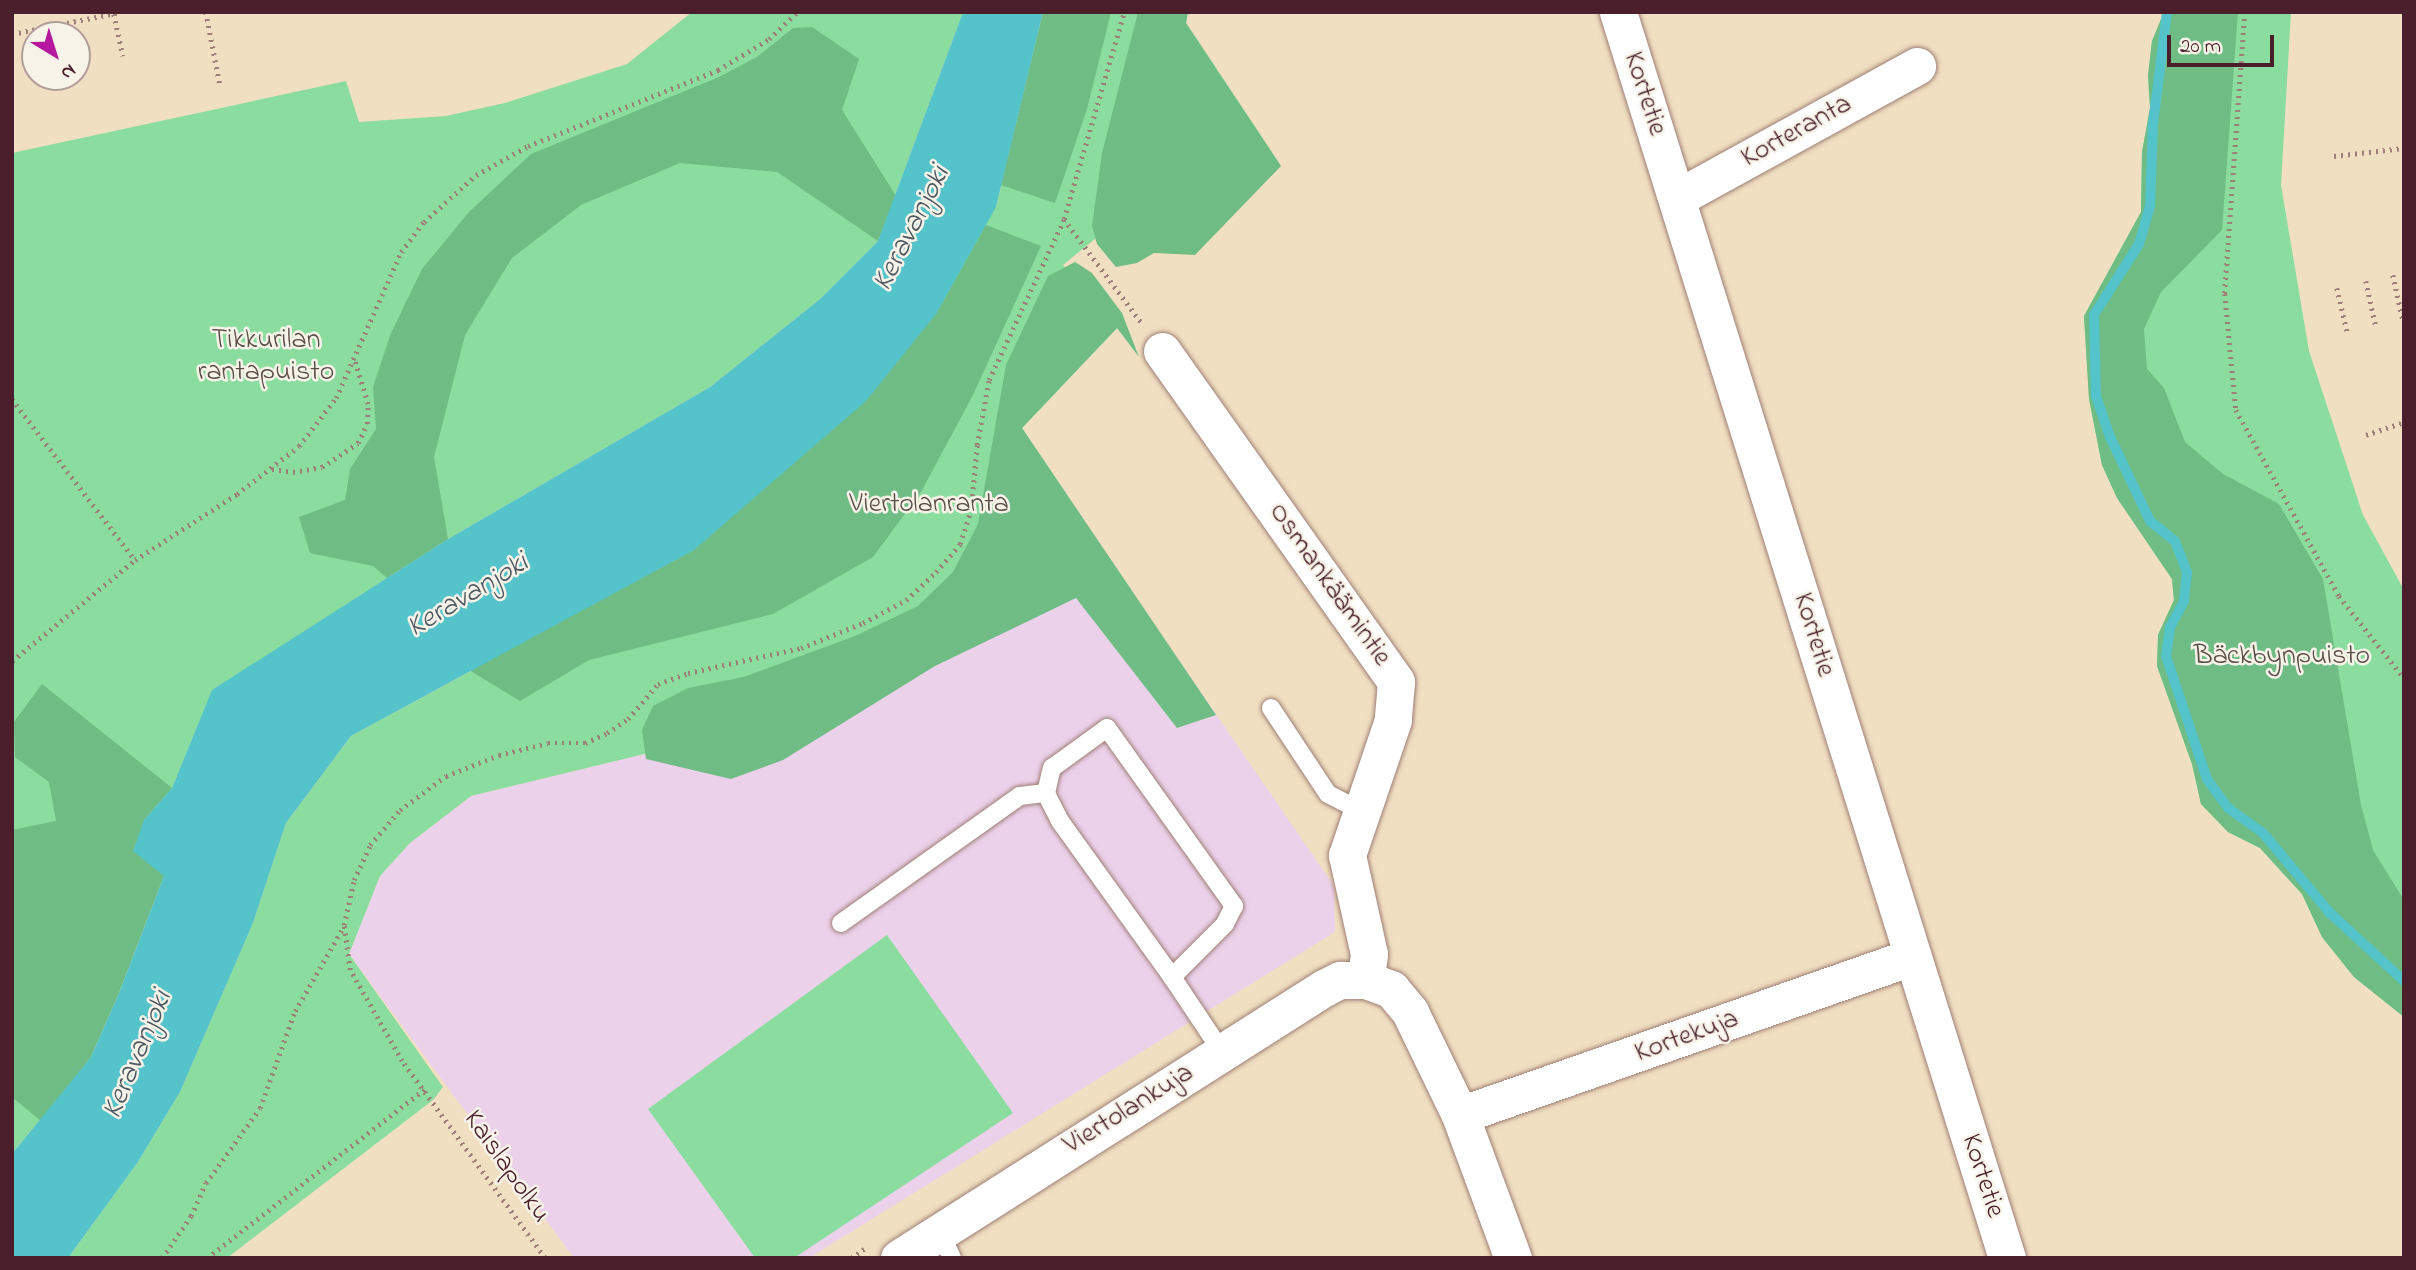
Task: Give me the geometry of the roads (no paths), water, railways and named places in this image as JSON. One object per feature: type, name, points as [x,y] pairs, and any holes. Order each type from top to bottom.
[{"type":"street","name":"Kortetie","points":[[1618,12],[2007,1258]]},
{"type":"street","name":"Korteranta","points":[[1677,198],[1917,66]]},
{"type":"street","name":"Osmankäämintie","points":[[1162,351],[1396,682],[1393,720],[1346,855],[1369,954],[1366,980]]},
{"type":"street","name":"Kortekuja","points":[[1460,1115],[1912,957]]},
{"type":"street","name":"Viertolankuja","points":[[886,1250],[946,1244],[1222,1052],[1332,984],[1366,980]]},
{"type":"street","points":[[1366,980],[1391,989],[1409,1012],[1460,1115],[1513,1258]]},
{"type":"lane","points":[[1271,708],[1328,794],[1362,811]]},
{"type":"lane","points":[[1172,977],[1225,924],[1234,906],[1107,727],[1052,768],[1046,793],[1060,821],[1172,977],[1222,1052]]},
{"type":"lane","points":[[841,923],[1020,796],[1046,793]]},
{"type":"water","name":"Keravanjoki","points":[[963,12],[1043,12],[996,207],[936,314],[866,401],[694,550],[351,736],[286,823],[253,923],[180,1092],[138,1162],[68,1258],[12,1258],[12,1154],[91,1057],[119,993],[164,876],[133,851],[144,820],[172,788],[212,690],[448,539],[710,387],[820,299],[878,241]]},
{"type":"waterway","points":[[2167,12],[2153,125],[2150,206],[2139,244],[2094,315],[2096,396],[2110,437],[2150,521],[2175,541],[2187,572],[2184,601],[2170,627],[2166,656],[2207,779],[2228,808],[2263,833],[2330,913],[2404,981]]},
{"type":"park label","name":"Tikkurilan rantapuisto","points":[[266,357]]},
{"type":"park label","name":"Viertolanranta","points":[[929,505]]},
{"type":"park label","name":"Bäckbynpuisto","points":[[2282,657]]}]
